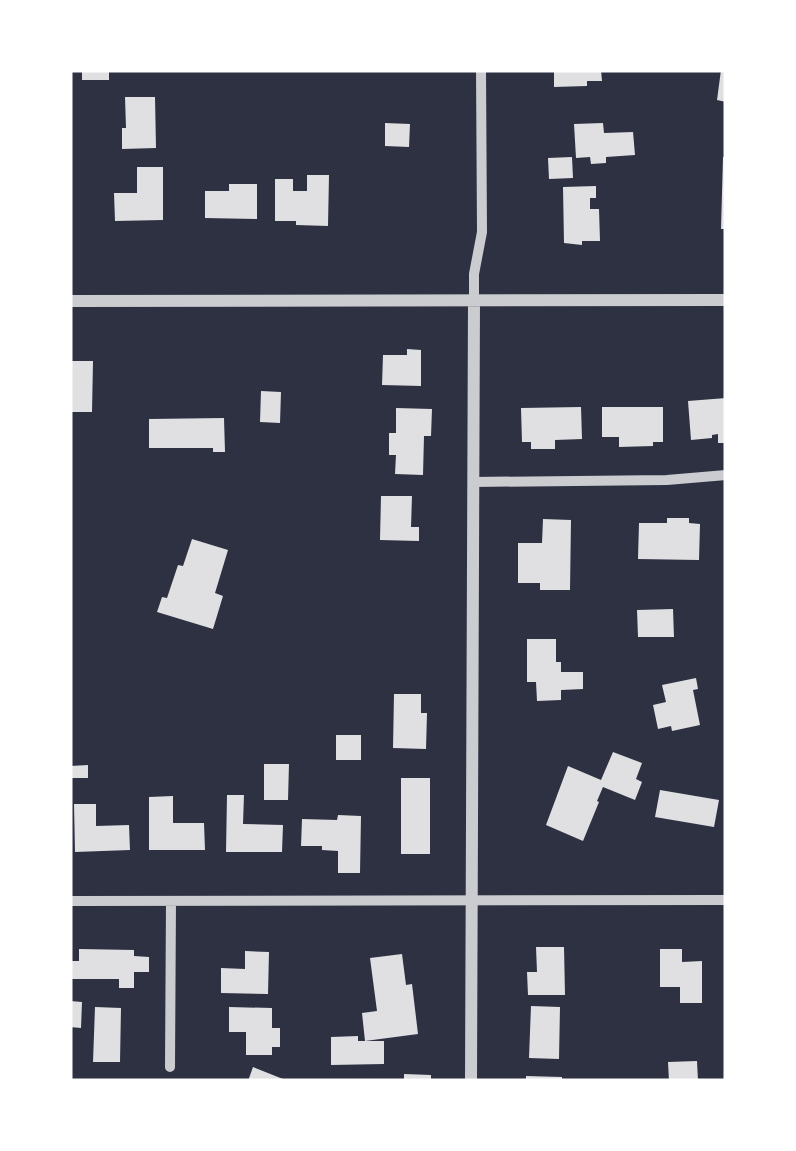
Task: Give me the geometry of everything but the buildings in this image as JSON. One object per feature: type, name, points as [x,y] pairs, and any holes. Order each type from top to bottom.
[{"type":"street","points":[[471,1081],[474,274],[482,232],[481,70]]},
{"type":"street","points":[[70,300],[726,300]]},
{"type":"street","points":[[474,482],[667,480],[726,475]]},
{"type":"street","points":[[70,901],[726,900]]},
{"type":"street","points":[[170,1067],[171,901]]}]
